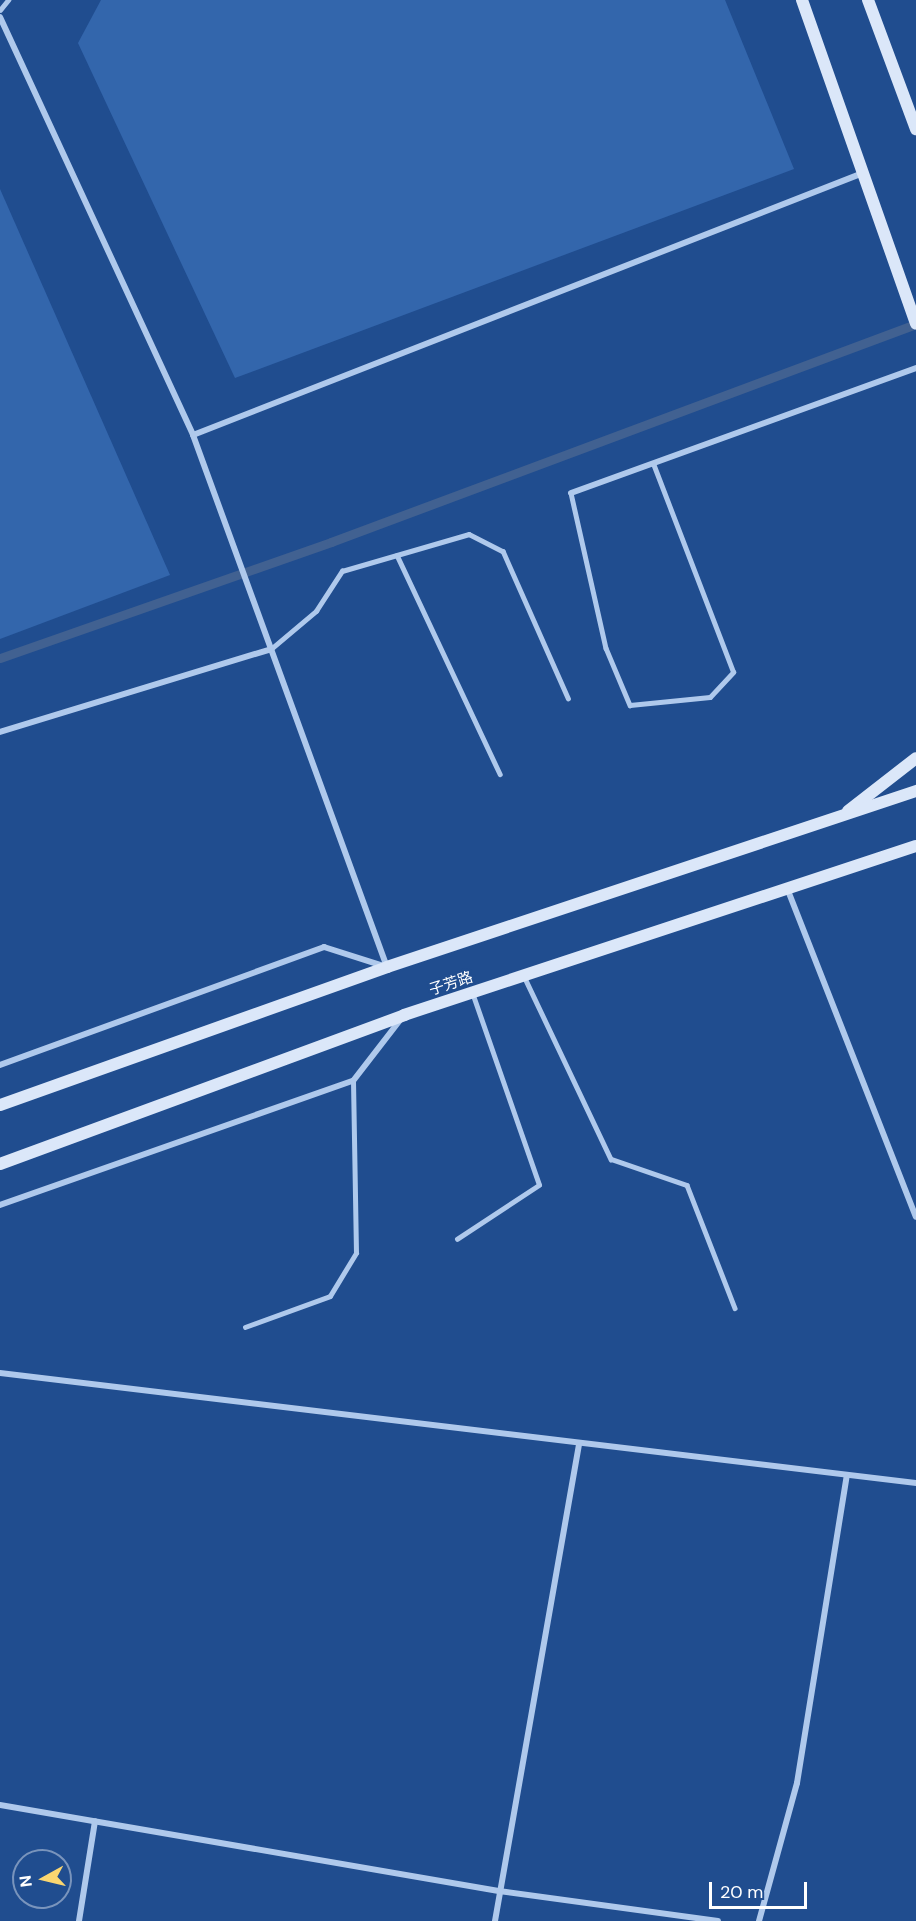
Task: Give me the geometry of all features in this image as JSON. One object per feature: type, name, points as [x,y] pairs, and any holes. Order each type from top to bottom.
[{"type":"main road","points":[[802,0],[916,324]]},
{"type":"main road","points":[[868,0],[916,129]]},
{"type":"main road","points":[[840,816],[916,758]]},
{"type":"main road","points":[[0,1105],[387,967],[916,791]]},
{"type":"main road","name":"子芳路","points":[[0,1164],[404,1015],[916,846]]},
{"type":"street","points":[[0,17],[193,435],[387,967]]},
{"type":"street","points":[[193,435],[864,172]]},
{"type":"street","points":[[571,493],[916,368]]},
{"type":"street","points":[[0,732],[271,649]]},
{"type":"street","points":[[787,888],[916,1217]]},
{"type":"street","points":[[0,1065],[324,947],[387,967]]},
{"type":"street","points":[[0,1205],[353,1081],[404,1015]]},
{"type":"street","points":[[0,1373],[916,1484]]},
{"type":"street","points":[[495,1921],[579,1444]]},
{"type":"street","points":[[759,1921],[797,1782],[847,1475]]},
{"type":"street","points":[[0,1804],[499,1891],[718,1921]]},
{"type":"street","points":[[79,1921],[95,1821]]},
{"type":"lane","points":[[0,10],[8,0]]},
{"type":"lane","points":[[571,493],[606,648],[630,705],[710,697],[733,672],[653,464]]},
{"type":"lane","points":[[271,649],[316,611],[342,571],[469,534],[503,551],[568,698]]},
{"type":"lane","points":[[397,555],[500,774]]},
{"type":"lane","points":[[524,976],[612,1159],[687,1185],[735,1308]]},
{"type":"lane","points":[[457,1239],[539,1185],[472,993]]},
{"type":"lane","points":[[245,1327],[330,1296],[356,1253],[353,1081]]},
{"type":"shaded area","points":[[101,0],[725,0],[794,169],[235,378],[78,43]]},
{"type":"shaded area","points":[[0,189],[170,575],[0,639]]},
{"type":"waterway","points":[[0,658],[331,542],[916,324]]}]
